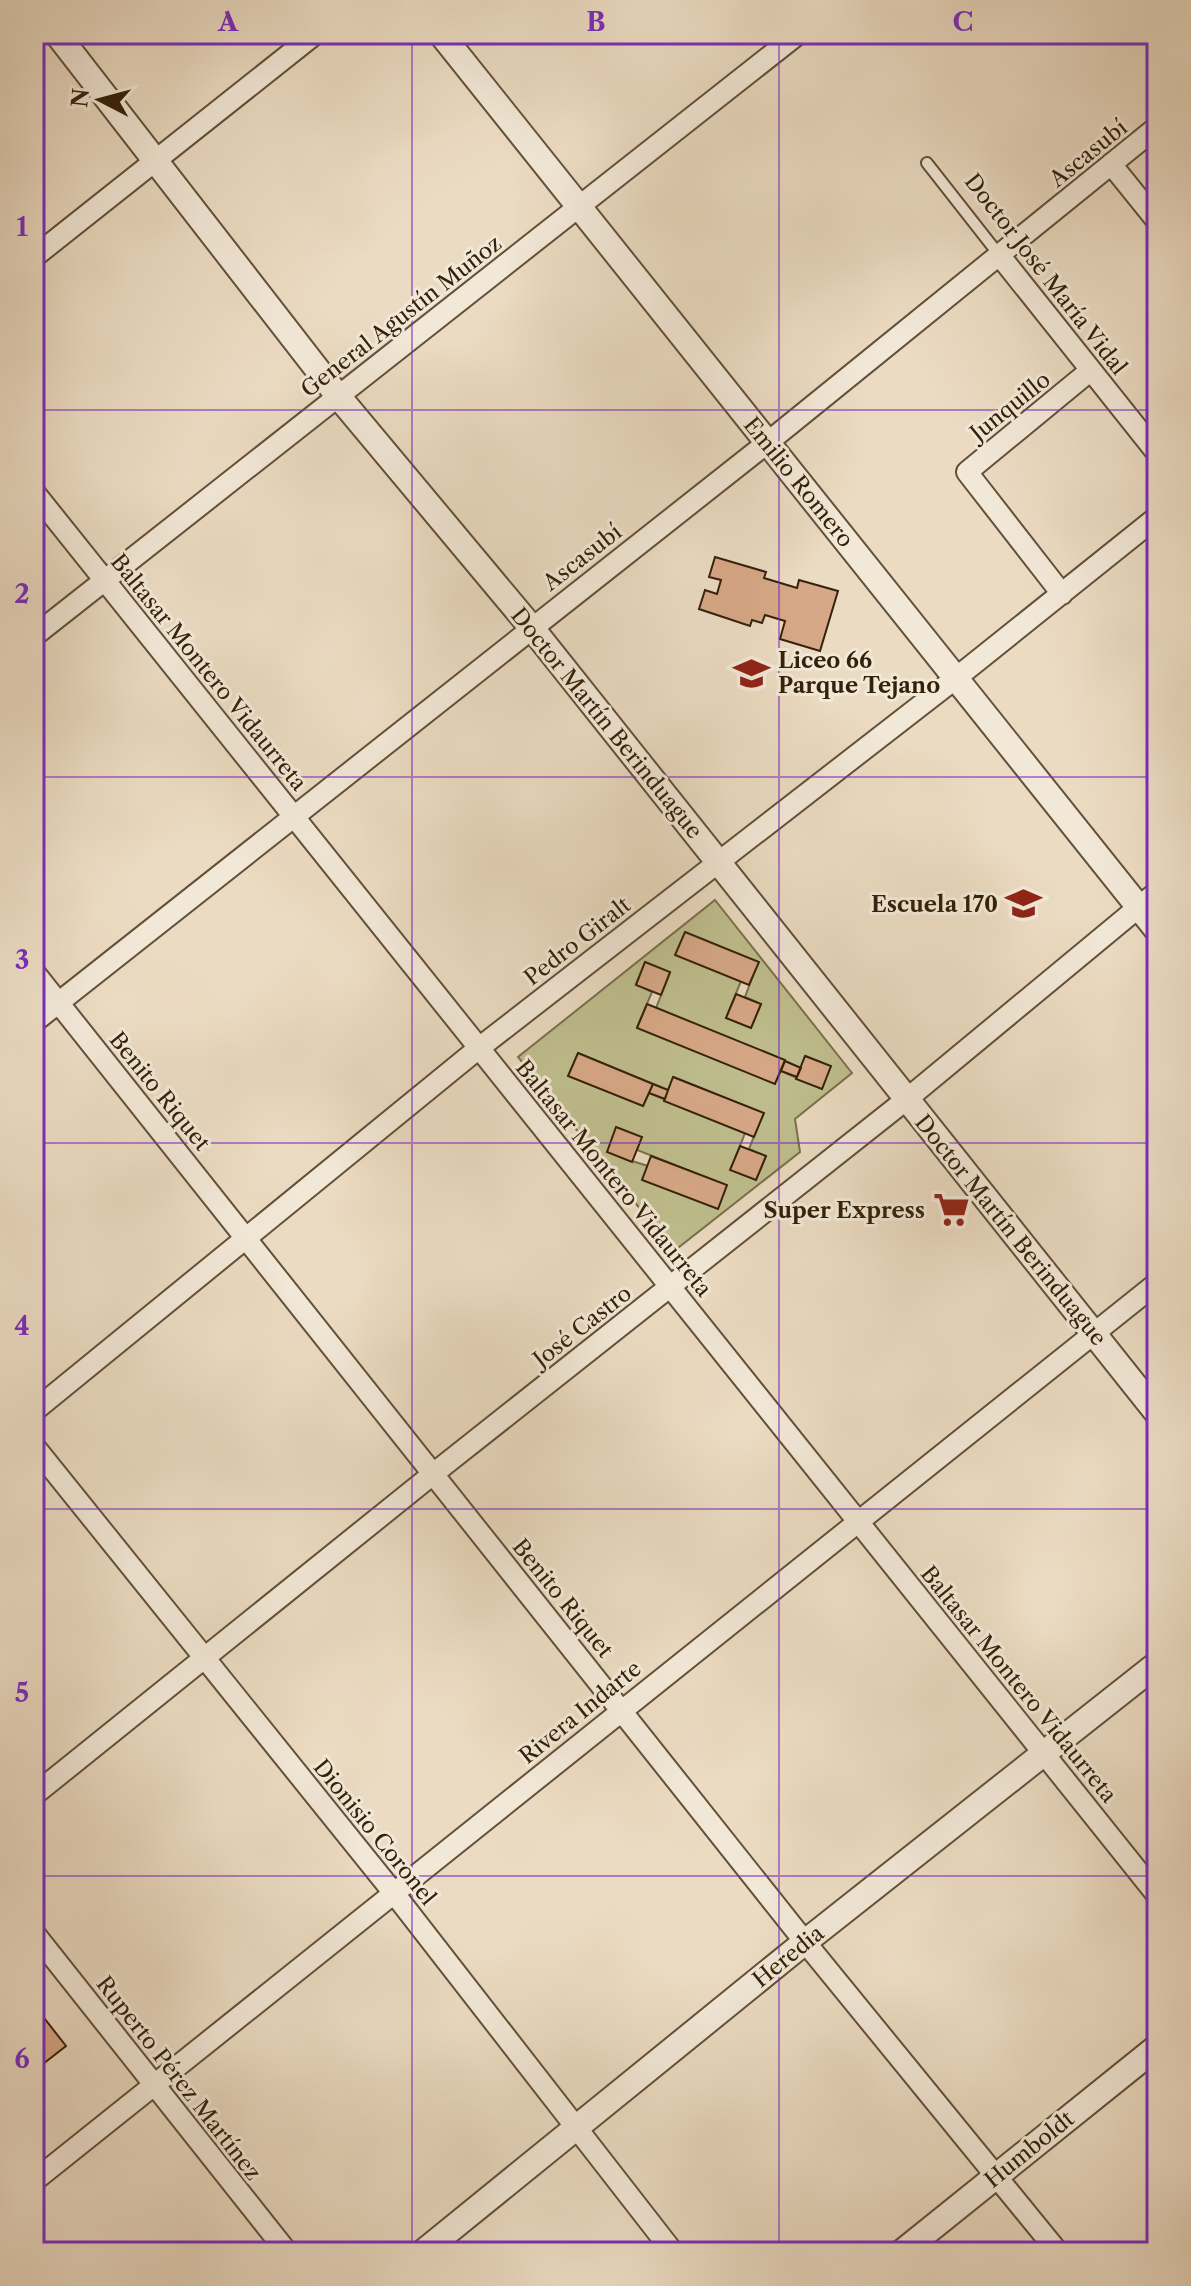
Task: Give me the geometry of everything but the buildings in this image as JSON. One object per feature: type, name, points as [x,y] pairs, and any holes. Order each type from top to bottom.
[{"type":"street","name":"Doctor Martín Berinduague","points":[[57,34],[338,396],[531,627],[1157,1413]]},
{"type":"street","points":[[34,257],[315,34]]},
{"type":"street","name":"Emilio Romero","points":[[441,34],[956,678],[1148,899],[1157,930]]},
{"type":"street","name":"General Agustín Muñoz","points":[[34,636],[798,34]]},
{"type":"street","name":"Ascasubí","points":[[34,1022],[767,443],[1157,127]]},
{"type":"street","points":[[1111,164],[1157,221]]},
{"type":"street","name":"Doctor José María Vidal","points":[[1000,256],[1157,453]]},
{"type":"street","name":"Junquillo","points":[[1062,594],[967,472],[1091,370]]},
{"type":"street","name":"Baltasar Montero Vidaurreta","points":[[34,492],[1157,1895]]},
{"type":"street","name":"Pedro Giralt","points":[[34,1411],[479,1048],[956,678],[1157,517]]},
{"type":"street","name":"José Castro","points":[[34,1795],[907,1099],[1148,899]]},
{"type":"street","name":"Benito Riquet","points":[[34,972],[805,1942],[1058,2252]]},
{"type":"street","name":"Rivera Indarte","points":[[34,2181],[1157,1283]]},
{"type":"street","name":"Dionisio Coronel","points":[[34,1446],[393,1892],[673,2252]]},
{"type":"street","name":"Heredia","points":[[423,2252],[805,1942],[1046,1755],[1157,1664]]},
{"type":"street","name":"Ruperto Pérez Martínez","points":[[34,1933],[287,2252]]},
{"type":"street","name":"Humboldt","points":[[902,2252],[1157,2047]]},
{"type":"lane","name":"Doctor José María Vidal","points":[[927,163],[1000,256]]},
{"type":"shaded area","points":[[715,900],[852,1073],[795,1119],[800,1152],[674,1251],[518,1057]],"holes":[[[685,933],[758,962],[745,997],[761,1004],[751,1028],[726,1018],[741,981],[676,955]],[[645,962],[670,973],[656,1008],[801,1068],[806,1056],[830,1066],[822,1089],[781,1071],[775,1083],[637,1027],[652,992],[636,984]],[[578,1053],[668,1090],[674,1077],[763,1113],[749,1149],[766,1156],[756,1180],[731,1169],[745,1133],[649,1093],[643,1106],[569,1076]],[[641,1137],[637,1150],[726,1185],[718,1208],[643,1180],[648,1166],[632,1161]]]},
{"type":"place","name":"Liceo 66 Parque Tejano","points":[[752,673]]},
{"type":"place","name":"Escuela 170","points":[[1024,904]]},
{"type":"place","name":"Super Express","points":[[951,1210]]}]
